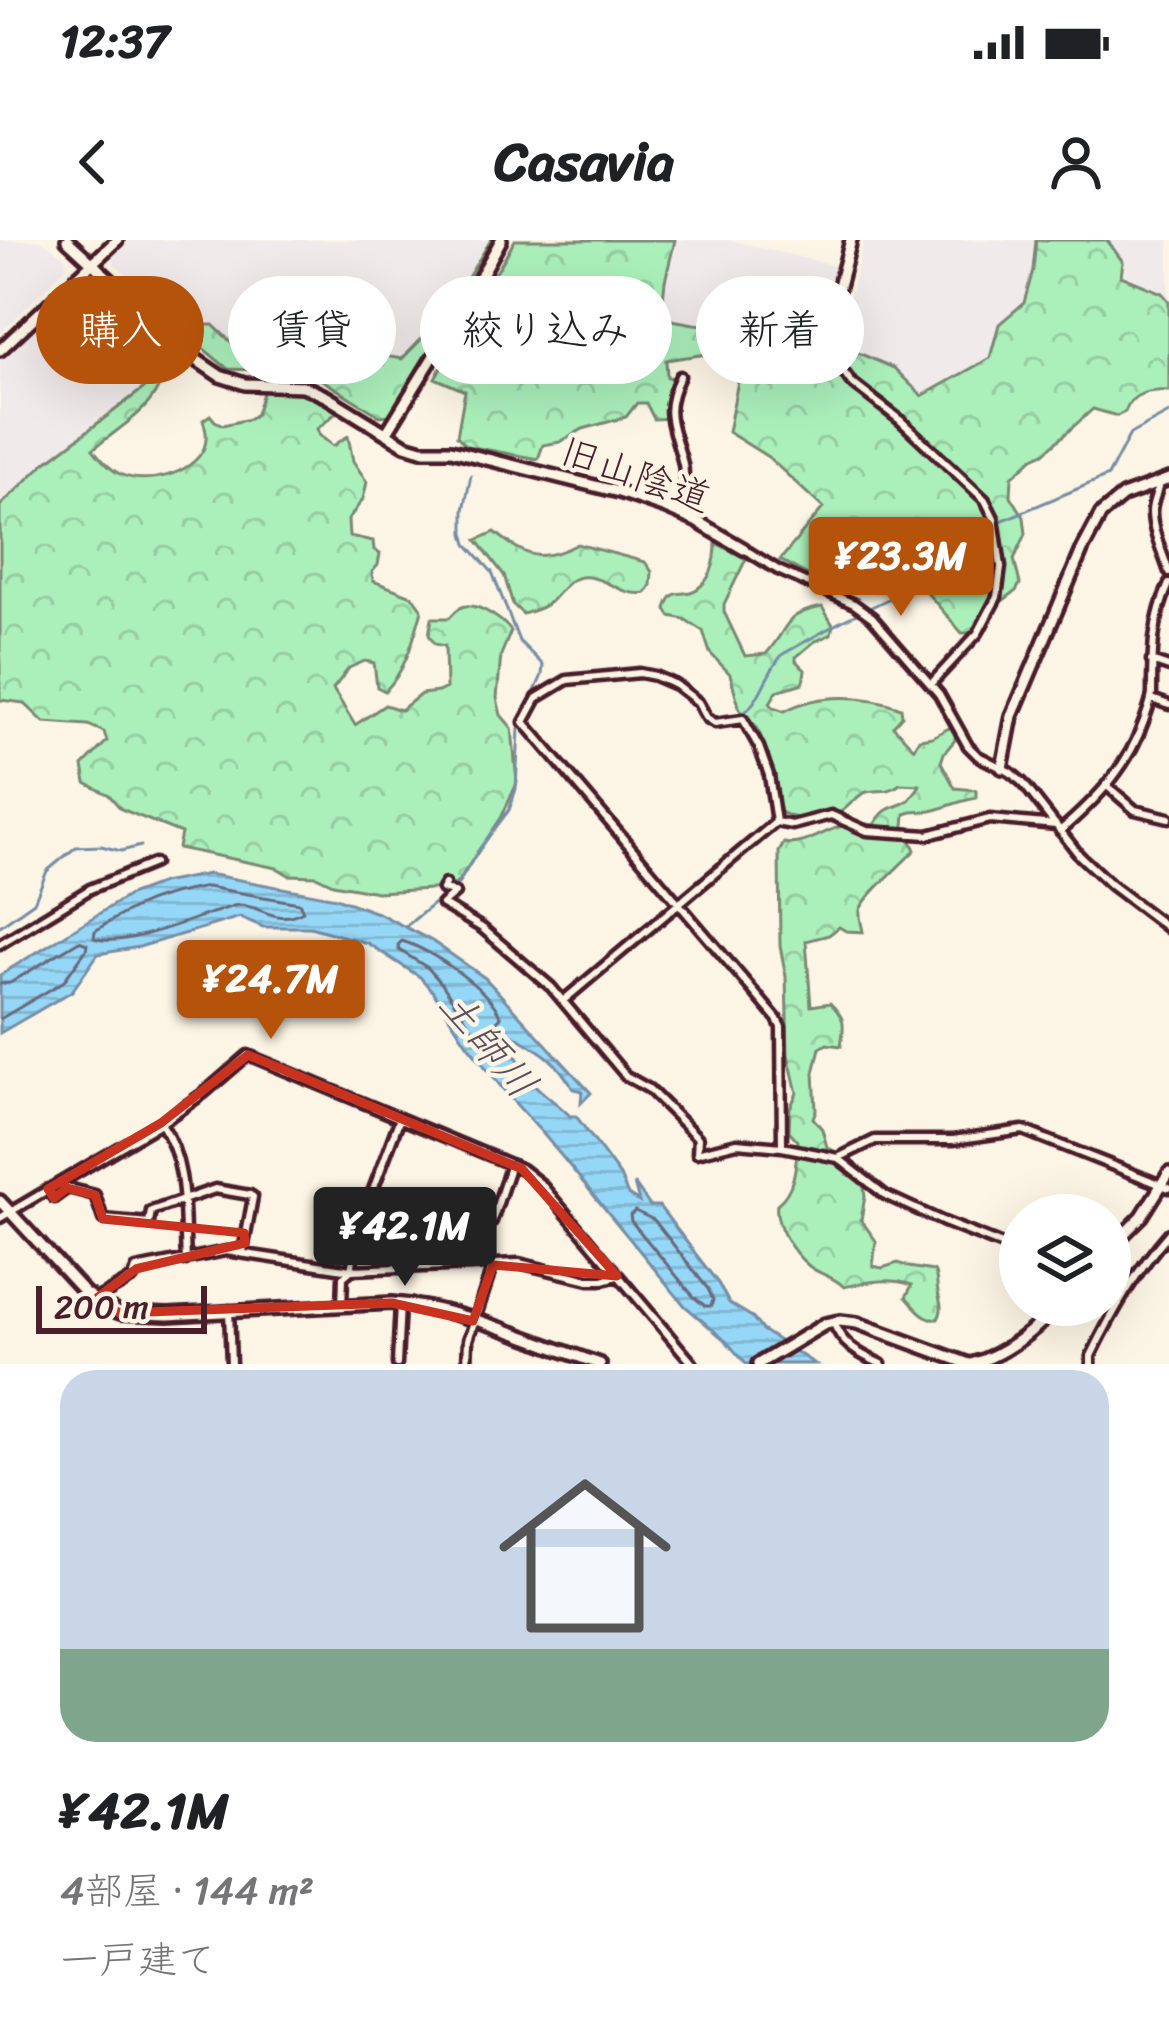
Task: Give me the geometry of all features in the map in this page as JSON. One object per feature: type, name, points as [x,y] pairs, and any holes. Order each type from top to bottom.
[{"type":"street","name":"旧山陰道","points":[[67,240],[198,362],[220,376],[244,384],[303,386],[405,445],[422,450],[451,451],[619,492],[682,515],[778,570],[854,604],[872,617],[931,684],[968,746],[1023,783],[1079,856],[1169,929]]},
{"type":"street","points":[[0,350],[117,240]]},
{"type":"street","points":[[386,432],[501,240]]},
{"type":"street","points":[[841,276],[851,240]]},
{"type":"street","points":[[680,376],[670,400],[674,441],[684,467],[682,515]]},
{"type":"street","points":[[854,384],[900,420],[990,506],[1001,567],[997,598],[978,633],[931,684]]},
{"type":"street","points":[[1164,480],[1152,506],[1169,572]]},
{"type":"street","points":[[1002,768],[1012,716],[1101,514],[1123,496],[1164,480]]},
{"type":"street","points":[[776,822],[792,825],[831,815],[867,831],[928,835],[990,819],[1058,828],[1128,760],[1152,699],[1156,622],[1169,584]]},
{"type":"street","points":[[1156,622],[1169,627]]},
{"type":"street","points":[[1151,661],[1169,667]]},
{"type":"street","points":[[776,822],[769,775],[743,719],[715,723],[698,702],[655,676],[640,673],[568,680],[537,698],[524,722],[777,1019],[781,1027],[782,1147]]},
{"type":"street","points":[[1152,699],[1169,705]]},
{"type":"street","points":[[1106,785],[1135,810],[1169,818]]},
{"type":"street","points":[[564,1000],[776,822]]},
{"type":"street","points":[[0,944],[90,889],[154,863]]},
{"type":"street","points":[[445,884],[442,889],[455,893],[442,904],[504,945],[564,1000],[626,1076],[649,1088],[692,1130],[698,1138],[697,1153],[737,1143],[838,1158],[885,1195],[999,1244]]},
{"type":"street","points":[[0,1218],[161,1123],[248,1055],[511,1163],[541,1184],[692,1364]]},
{"type":"street","points":[[341,1306],[358,1227],[400,1118]]},
{"type":"street","points":[[161,1123],[176,1145],[183,1172],[186,1260]]},
{"type":"street","points":[[838,1158],[875,1139],[953,1141],[1023,1130],[1165,1186]]},
{"type":"street","points":[[458,1266],[492,1221],[511,1163]]},
{"type":"street","points":[[1131,1227],[1165,1186],[1169,1173]]},
{"type":"street","points":[[48,1189],[54,1198],[68,1188],[95,1195],[103,1219],[138,1224],[149,1223],[151,1211],[215,1189],[250,1195],[242,1252]]},
{"type":"street","points":[[0,1201],[94,1300],[120,1313],[417,1305],[600,1364]]},
{"type":"street","points":[[1091,1364],[1113,1311],[1140,1267],[1169,1233]]},
{"type":"street","points":[[94,1300],[133,1278],[136,1269],[226,1251],[351,1270],[519,1263],[589,1280],[617,1276]]},
{"type":"street","points":[[467,1364],[468,1340],[493,1264]]},
{"type":"street","points":[[397,1364],[400,1304]]},
{"type":"street","points":[[229,1310],[231,1364]]},
{"type":"street","points":[[758,1364],[829,1323],[857,1323],[970,1364],[990,1358],[1036,1326]]},
{"type":"street","points":[[829,1323],[855,1352],[881,1364]]},
{"type":"highlighted area","points":[[248,1055],[522,1169],[617,1276],[493,1265],[473,1321],[392,1303],[120,1313],[94,1300],[136,1269],[245,1243],[244,1233],[103,1219],[95,1195],[67,1188],[54,1198],[48,1189],[161,1123]]},
{"type":"shaded area","points":[[0,240],[41,240],[65,257],[66,267],[57,276],[36,276],[36,297],[0,334]]},
{"type":"shaded area","points":[[130,240],[491,240],[469,276],[420,276],[420,341],[402,359],[396,358],[396,276],[228,276],[228,339],[204,318],[204,276],[129,276],[114,264],[113,257]]},
{"type":"shaded area","points":[[675,240],[730,240],[839,267],[837,276],[696,276],[696,324],[672,320],[672,276],[666,276]]},
{"type":"shaded area","points":[[864,240],[1036,240],[1024,304],[999,324],[990,358],[922,396],[894,368],[864,354],[864,276],[855,276]]},
{"type":"shaded area","points":[[1107,240],[1169,240],[1169,301],[1162,293],[1121,276],[1123,262]]},
{"type":"shaded area","points":[[36,324],[36,384],[150,384],[44,464],[0,506],[0,360]]},
{"type":"green space","points":[[491,240],[497,240],[475,276],[469,276]]},
{"type":"green space","points":[[515,240],[675,240],[666,276],[494,276]]},
{"type":"green space","points":[[1036,240],[1107,240],[1123,262],[1121,276],[1162,293],[1169,301],[1169,391],[1137,396],[1117,416],[1093,409],[1012,477],[1011,496],[1024,517],[1026,534],[1014,559],[1020,584],[970,633],[962,633],[922,587],[834,589],[780,560],[823,508],[768,457],[728,432],[737,384],[864,384],[864,355],[894,368],[922,396],[990,358],[999,324],[1024,303]]},
{"type":"green space","points":[[672,320],[696,324],[696,356],[672,359]]},
{"type":"green space","points":[[204,325],[213,325],[228,339],[228,369],[204,349]]},
{"type":"green space","points":[[420,341],[420,368],[392,415],[380,416],[328,384],[396,384],[396,358],[402,359]]},
{"type":"green space","points":[[672,378],[681,384],[673,418],[654,419],[646,403],[637,403],[626,417],[543,445],[538,459],[467,446],[457,436],[465,391],[449,384],[672,384]]},
{"type":"green space","points":[[149,384],[160,384],[146,406],[93,449],[120,474],[142,479],[167,476],[189,465],[205,444],[203,420],[210,415],[223,425],[249,419],[256,414],[264,390],[303,392],[337,412],[317,429],[320,436],[333,446],[348,436],[353,461],[367,482],[363,499],[348,520],[349,536],[373,541],[380,554],[373,581],[412,596],[422,610],[404,664],[385,691],[377,687],[374,663],[365,661],[349,668],[333,689],[355,725],[385,705],[401,710],[421,694],[446,688],[445,646],[435,644],[429,635],[432,618],[449,618],[461,607],[472,606],[511,631],[501,655],[497,698],[501,715],[512,728],[517,783],[501,818],[457,883],[449,888],[377,892],[178,848],[181,833],[121,809],[109,795],[86,783],[83,766],[107,741],[104,732],[88,725],[44,722],[24,703],[0,700],[0,506],[44,464]]},
{"type":"green space","points":[[495,532],[535,555],[554,554],[578,544],[645,562],[652,572],[651,585],[646,593],[638,594],[596,579],[576,578],[547,604],[523,614],[513,605],[504,575],[477,540]]},
{"type":"green space","points":[[716,543],[746,559],[724,604],[745,656],[766,654],[788,623],[809,610],[822,607],[833,625],[831,634],[796,657],[805,670],[803,683],[777,691],[770,703],[773,707],[785,711],[812,701],[843,698],[888,703],[901,708],[902,716],[893,726],[914,748],[919,739],[955,728],[955,740],[941,762],[955,788],[976,790],[976,798],[905,814],[904,826],[915,850],[862,906],[863,932],[839,927],[806,941],[811,1006],[830,1003],[843,1027],[841,1046],[820,1048],[813,1118],[827,1147],[845,1158],[847,1174],[863,1179],[861,1220],[876,1241],[873,1266],[898,1263],[934,1271],[941,1306],[938,1319],[924,1315],[906,1297],[912,1285],[886,1281],[844,1287],[813,1269],[791,1246],[777,1212],[791,1183],[798,1141],[789,1131],[790,1108],[797,1093],[788,1054],[779,852],[784,843],[794,844],[835,828],[874,825],[887,810],[909,800],[920,785],[900,784],[864,793],[842,811],[818,818],[792,817],[778,810],[769,756],[757,727],[740,710],[730,674],[710,653],[703,631],[670,616],[666,609],[675,594],[692,592],[707,579]]},
{"type":"water","name":"土師川","points":[[208,874],[336,898],[380,914],[432,941],[485,978],[591,1093],[581,1103],[582,1091],[573,1089],[551,1060],[503,1029],[530,1079],[570,1116],[576,1116],[620,1176],[628,1195],[639,1202],[634,1183],[650,1206],[659,1206],[729,1303],[815,1364],[746,1364],[685,1306],[507,1094],[420,977],[367,943],[310,927],[263,927],[240,917],[98,954],[72,991],[0,1033],[0,975],[129,895]]},
{"type":"waterway","points":[[738,717],[752,704],[783,654],[928,580],[989,526],[1108,476],[1130,434],[1169,413]]},
{"type":"waterway","points":[[405,927],[459,883],[509,810],[516,789],[519,728],[542,675],[543,665],[519,641],[492,572],[467,544],[464,510],[471,475]]},
{"type":"waterway","points":[[533,695],[571,677],[640,670]]},
{"type":"waterway","points":[[655,673],[691,690],[717,720]]},
{"type":"waterway","points":[[0,926],[34,902],[47,871],[76,847],[121,851],[141,846]]}]
